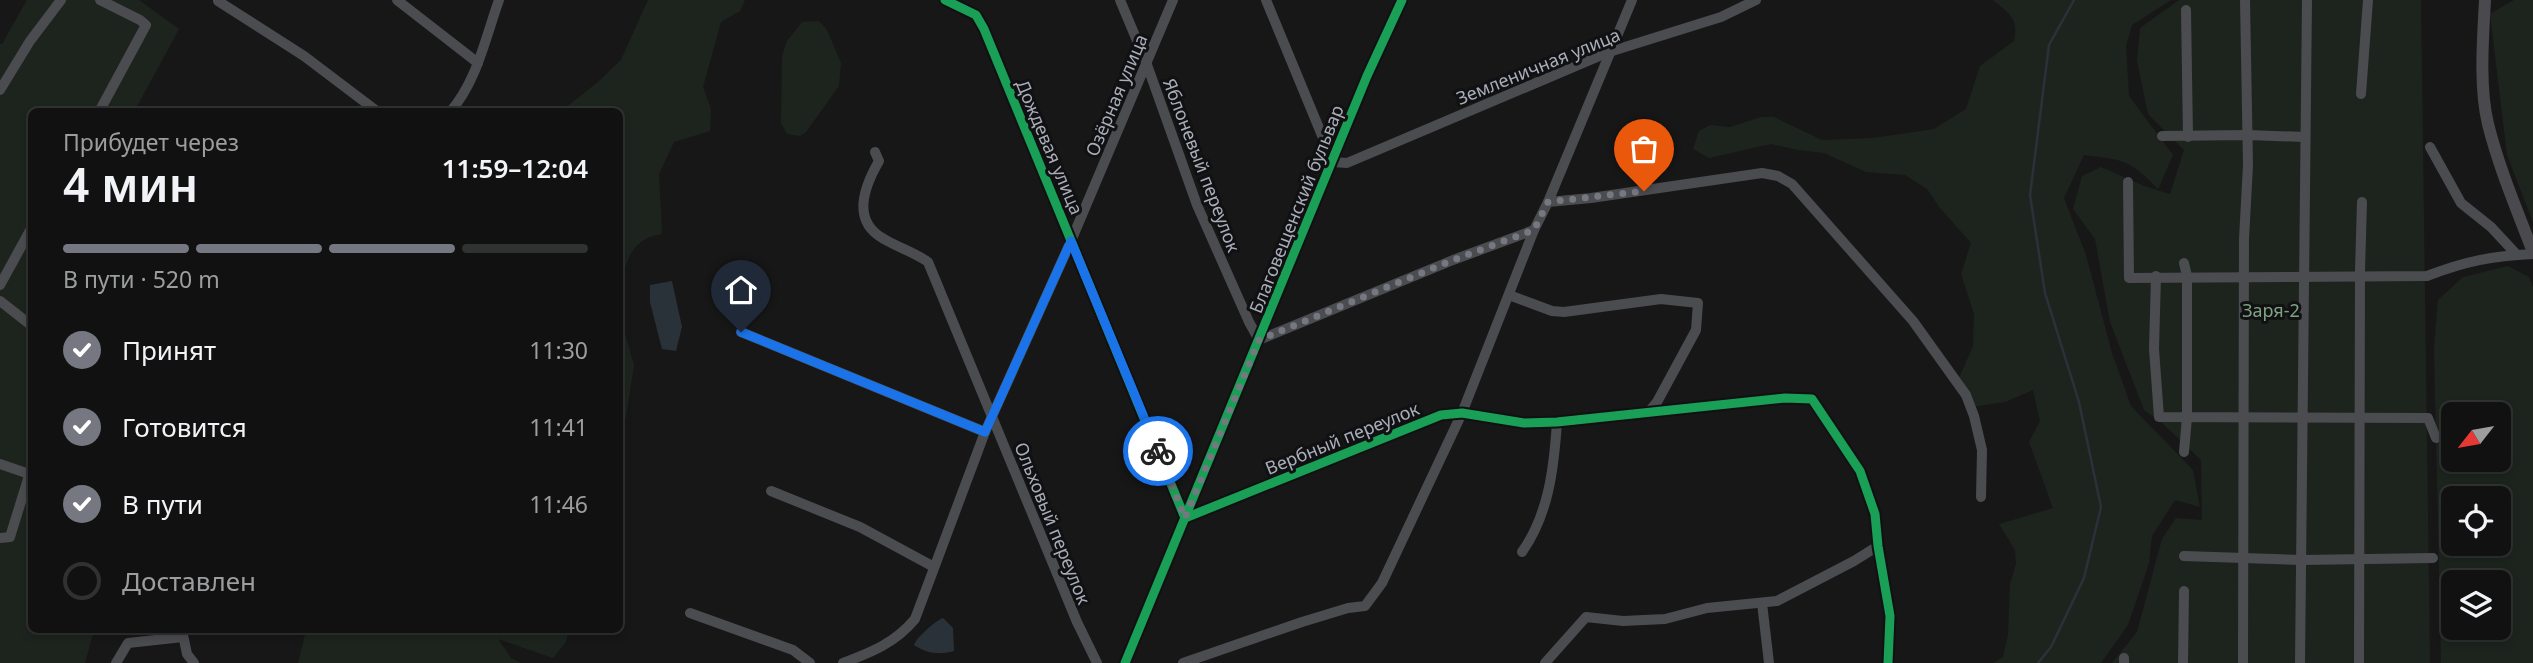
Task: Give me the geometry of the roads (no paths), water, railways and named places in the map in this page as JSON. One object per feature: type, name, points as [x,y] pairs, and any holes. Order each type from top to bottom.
[{"type":"street","points":[[0,90],[30,41],[61,0]]},
{"type":"street","points":[[100,0],[146,25],[101,108]]},
{"type":"street","points":[[397,0],[478,63]]},
{"type":"street","points":[[454,108],[464,97],[499,0]]},
{"type":"street","name":"Дождевая улица","points":[[945,0],[975,15],[984,29],[1185,518]]},
{"type":"street","name":"Яблоневый переулок","points":[[1120,0],[1146,62],[1197,205],[1259,340]]},
{"type":"street","name":"Озёрная улица","points":[[843,663],[886,645],[915,619],[985,432],[1071,241],[1173,0]]},
{"type":"street","points":[[1266,0],[1333,162]]},
{"type":"street","name":"Благовещенский бульвар","points":[[1125,663],[1367,76],[1402,0]]},
{"type":"street","points":[[1183,663],[1348,608],[1365,606],[1390,568],[1462,413],[1534,230],[1632,0]]},
{"type":"street","name":"Земленичная улица","points":[[1333,162],[1347,163],[1609,52],[1721,17],[1756,0]]},
{"type":"street","points":[[2243,663],[2247,135],[2245,0]]},
{"type":"street","points":[[2300,663],[2307,0]]},
{"type":"street","points":[[2361,94],[2368,0]]},
{"type":"street","points":[[2128,182],[2129,278],[2245,275],[2427,276],[2489,256],[2533,253],[2488,122],[2482,52],[2485,0]]},
{"type":"street","points":[[218,1],[304,56],[373,108]]},
{"type":"street","points":[[2186,10],[2188,137]]},
{"type":"street","points":[[2162,136],[2304,137]]},
{"type":"street","points":[[2430,147],[2461,203],[2491,227],[2517,255]]},
{"type":"street","name":"Ольховый переулок","points":[[875,152],[879,162],[865,187],[862,200],[865,218],[880,238],[909,250],[928,262],[1077,622],[1097,663]]},
{"type":"street","points":[[1548,202],[1762,173],[1778,176],[1792,184],[1913,321],[1966,395],[1982,450],[1981,497]]},
{"type":"street","points":[[2359,663],[2362,202]]},
{"type":"street","points":[[1259,340],[1453,260],[1534,230]]},
{"type":"street","points":[[0,285],[28,234]]},
{"type":"street","points":[[2183,262],[2187,276],[2187,417],[2184,452]]},
{"type":"street","points":[[2156,276],[2154,349],[2159,418],[2428,418],[2437,438]]},
{"type":"street","points":[[1509,296],[1552,311],[1564,312],[1661,299],[1698,303],[1696,330],[1657,402],[1647,414]]},
{"type":"street","points":[[0,301],[28,323]]},
{"type":"street","points":[[741,332],[985,432]]},
{"type":"street","name":"Вербный переулок","points":[[1185,518],[1441,415],[1462,413],[1524,423],[1557,422],[1786,398],[1812,399],[1860,471],[1875,514],[1878,546]]},
{"type":"street","points":[[1522,552],[1542,516],[1554,466],[1557,422]]},
{"type":"street","points":[[0,464],[28,471]]},
{"type":"street","points":[[0,538],[10,537],[28,481]]},
{"type":"street","points":[[771,491],[860,527],[933,567]]},
{"type":"street","points":[[1545,663],[1586,617],[1623,621],[1665,619],[1707,608],[1777,601],[1878,546],[1890,616],[1888,663]]},
{"type":"street","points":[[2184,556],[2301,560],[2433,558]]},
{"type":"street","points":[[2183,663],[2184,591]]},
{"type":"street","points":[[1762,603],[1769,663]]},
{"type":"street","points":[[690,613],[793,650],[810,663]]},
{"type":"street","points":[[116,663],[128,643],[182,634],[187,654],[194,663]]},
{"type":"waterway","points":[[2038,663],[2051,647],[2084,578],[2101,507],[2079,402],[2045,293],[2030,195],[2049,45],[2074,0]]},
{"type":"park label","name":"Заря-2","points":[[2271,310]]}]
